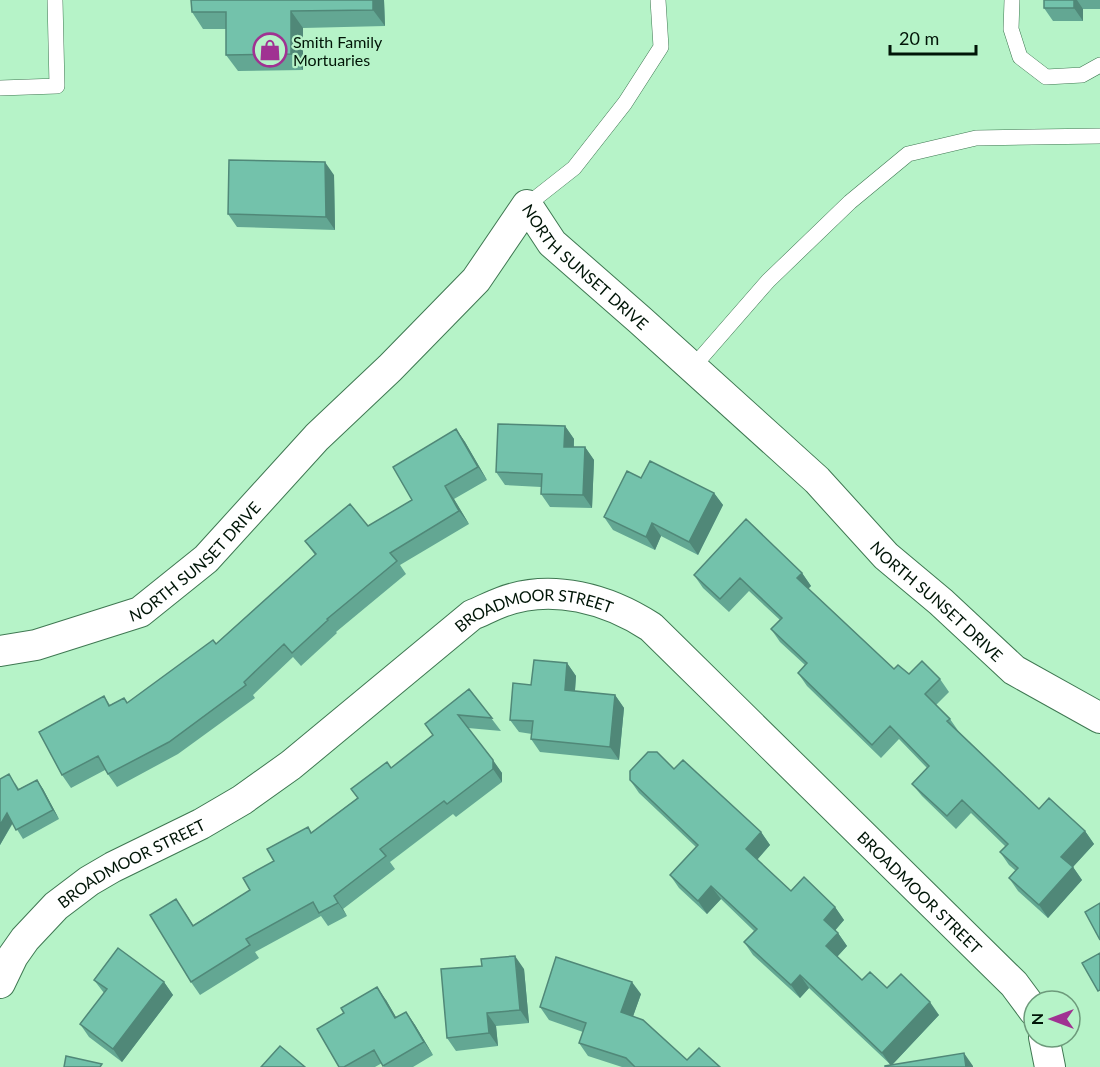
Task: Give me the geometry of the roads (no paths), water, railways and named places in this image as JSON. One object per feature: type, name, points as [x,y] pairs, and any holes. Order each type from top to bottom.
[{"type":"street","name":"NORTH SUNSET DRIVE","points":[[0,651],[36,645],[140,612],[206,559],[317,437],[390,368],[476,280],[527,205],[552,243],[817,480],[886,556],[941,602],[1014,670],[1100,718]]},
{"type":"street","name":"BROADMOOR STREET","points":[[0,983],[13,956],[25,939],[62,901],[89,881],[201,824],[242,800],[291,765],[472,615],[504,601],[538,594],[573,595],[596,600],[628,612],[651,627],[1014,984],[1022,995]]},
{"type":"street","points":[[1046,1049],[1050,1067]]},
{"type":"lane","points":[[0,88],[57,86],[55,0]]},
{"type":"lane","points":[[527,205],[574,168],[625,103],[660,47],[658,0]]},
{"type":"lane","points":[[1012,0],[1011,29],[1020,57],[1046,77],[1082,75],[1100,65]]},
{"type":"lane","points":[[693,367],[768,281],[850,202],[908,154],[976,138],[1100,136]]},
{"type":"place","name":"Smith Family Mortuaries","points":[[270,50]]}]
